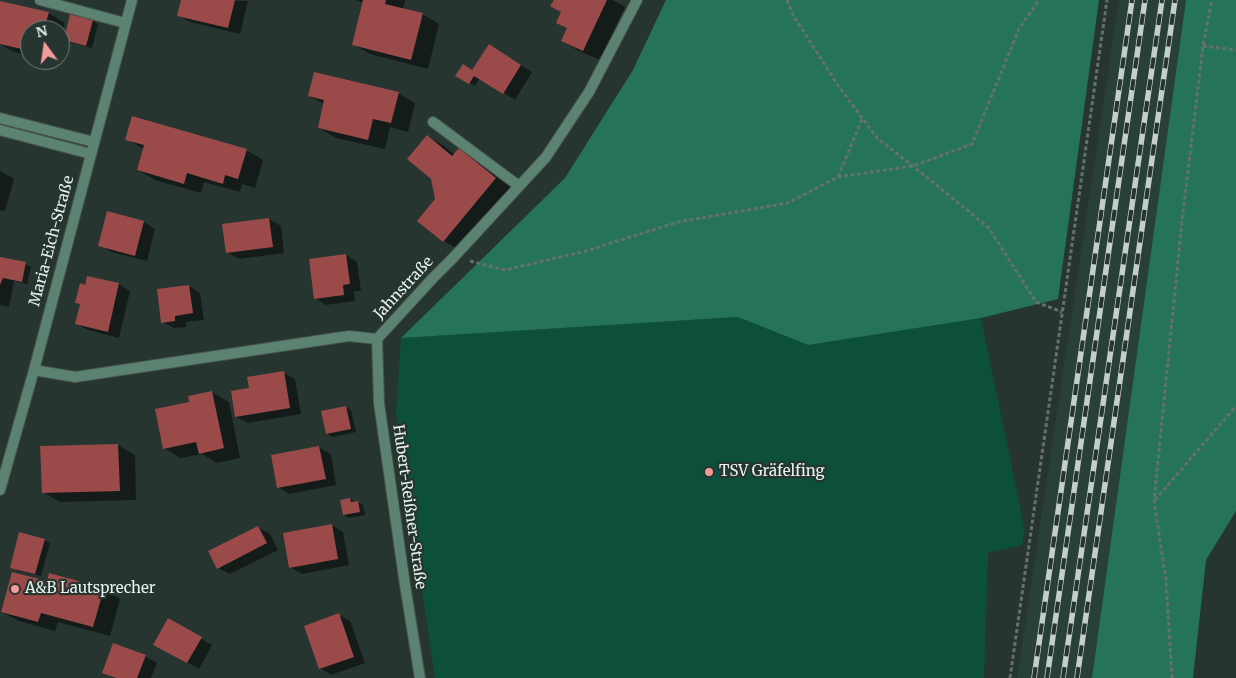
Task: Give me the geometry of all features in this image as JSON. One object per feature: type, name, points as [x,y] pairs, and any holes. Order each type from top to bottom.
[{"type":"street","points":[[40,0],[125,24]]},
{"type":"street","name":"Maria-Eich-Straße","points":[[0,490],[34,370],[132,0]]},
{"type":"street","name":"Jahnstraße","points":[[34,370],[75,377],[349,336],[377,340],[546,157],[589,92],[637,0]]},
{"type":"street","points":[[0,118],[94,142]]},
{"type":"street","points":[[434,122],[519,186]]},
{"type":"street","points":[[0,130],[91,154]]},
{"type":"street","name":"Hubert-Reißner-Straße","points":[[377,340],[379,403],[420,678]]},
{"type":"path","points":[[787,0],[793,15],[837,84],[877,138],[989,228],[1036,302],[1062,312]]},
{"type":"path","points":[[453,258],[505,270],[586,251],[678,222],[788,203],[838,177],[913,166],[972,144],[1020,29],[1039,0]]},
{"type":"path","points":[[1010,678],[1107,0]]},
{"type":"path","points":[[1172,678],[1166,580],[1154,500],[1182,221],[1203,46],[1212,0]]},
{"type":"path","points":[[1203,46],[1236,50]]},
{"type":"path","points":[[838,177],[862,119]]},
{"type":"path","points":[[1154,500],[1236,406]]},
{"type":"shaded area","points":[[1119,0],[1186,0],[1093,678],[1017,678]]},
{"type":"green space","points":[[666,0],[1099,0],[1058,299],[981,318],[808,345],[738,317],[401,338],[565,178],[633,70]]},
{"type":"green space","points":[[1186,0],[1236,0],[1236,511],[1206,560],[1193,678],[1092,678]]},
{"type":"green space","name":"TSV Gräfelfing","points":[[739,317],[808,345],[981,318],[1025,531],[1022,545],[988,553],[984,678],[435,678],[396,413],[401,338]]},
{"type":"building","points":[[181,0],[235,0],[228,28],[177,16]]},
{"type":"building","points":[[363,0],[386,0],[385,4],[423,13],[411,60],[352,45]]},
{"type":"building","points":[[554,0],[607,0],[583,51],[561,41],[567,28],[556,23],[561,12],[550,6]]},
{"type":"building","points":[[0,1],[49,12],[47,20],[20,20],[20,49],[0,44]]},
{"type":"building","points":[[70,14],[93,20],[86,46],[70,42]]},
{"type":"building","points":[[489,44],[521,65],[503,94],[474,76],[469,84],[455,76],[463,64],[472,70]]},
{"type":"building","points":[[314,72],[399,92],[391,123],[373,119],[368,140],[318,128],[324,100],[308,96]]},
{"type":"building","points":[[132,116],[247,149],[238,179],[225,175],[223,184],[187,173],[184,184],[137,170],[144,145],[125,140]]},
{"type":"building","points":[[427,135],[452,156],[459,148],[496,178],[443,242],[417,221],[435,199],[431,179],[407,159]]},
{"type":"building","points":[[107,211],[144,221],[135,256],[98,246]]},
{"type":"building","points":[[269,218],[273,247],[226,253],[222,224]]},
{"type":"building","points":[[346,254],[350,284],[343,285],[344,295],[314,299],[309,259]]},
{"type":"building","points":[[0,257],[26,262],[22,282],[3,278],[0,285]]},
{"type":"building","points":[[87,276],[119,283],[108,332],[75,324],[80,304],[75,303],[80,283],[85,285]]},
{"type":"building","points":[[189,285],[193,313],[175,316],[175,321],[161,323],[157,289]]},
{"type":"building","points":[[284,371],[290,408],[235,417],[231,391],[249,388],[247,377]]},
{"type":"building","points":[[212,391],[224,448],[199,454],[196,442],[163,449],[155,409],[189,402],[188,396]]},
{"type":"building","points":[[346,406],[351,429],[326,434],[321,411]]},
{"type":"building","points":[[118,444],[120,491],[42,493],[40,446]]},
{"type":"building","points":[[319,446],[326,479],[277,488],[271,455]]},
{"type":"building","points":[[350,498],[351,502],[358,501],[360,512],[343,515],[340,500]]},
{"type":"building","points":[[332,524],[338,559],[289,568],[283,533]]},
{"type":"building","points":[[258,526],[267,543],[217,569],[208,551]]},
{"type":"building","points":[[19,532],[45,539],[35,574],[10,568]]},
{"type":"building","points":[[12,572],[47,581],[49,573],[104,588],[93,627],[41,613],[38,622],[1,612]]},
{"type":"building","points":[[339,613],[354,657],[319,669],[304,626]]},
{"type":"building","points":[[168,618],[202,637],[187,663],[153,645]]},
{"type":"building","points":[[113,643],[146,655],[137,678],[116,678],[102,673]]},
{"type":"railway","points":[[1034,678],[1132,0]]},
{"type":"railway","points":[[1047,678],[1145,0]]},
{"type":"railway","points":[[1063,678],[1162,0]]},
{"type":"railway","points":[[1077,678],[1175,0]]},
{"type":"place","name":"TSV Gräfelfing","points":[[709,472]]},
{"type":"place","name":"A&B Lautsprecher","points":[[15,589]]}]
